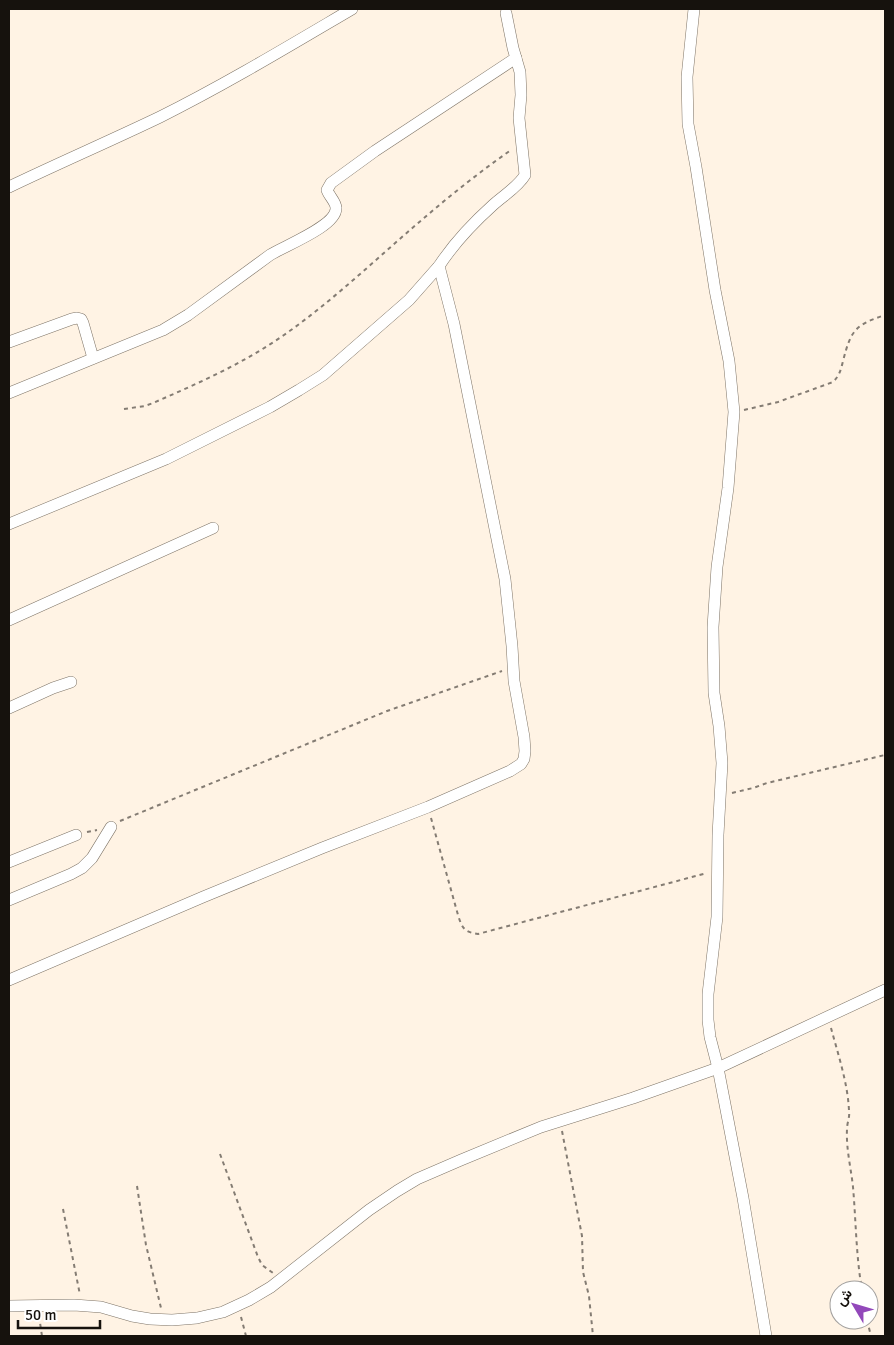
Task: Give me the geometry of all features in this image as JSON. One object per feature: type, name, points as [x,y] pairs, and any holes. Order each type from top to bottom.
[{"type":"street","points":[[9,187],[159,117],[255,67],[352,9]]},
{"type":"street","points":[[694,9],[687,77],[688,124],[715,290],[729,361],[734,412],[728,488],[717,567],[714,627],[714,693],[722,763],[718,835],[717,917],[708,994],[708,1013],[710,1037],[718,1068],[743,1198],[766,1336]]},
{"type":"street","points":[[9,524],[166,459],[270,407],[323,375],[409,300],[462,236],[492,206],[519,183],[525,172],[519,118],[520,72],[506,13]]},
{"type":"street","points":[[9,393],[130,342],[149,336],[178,321],[275,252],[319,229],[335,214],[335,204],[327,190],[331,183],[375,151],[516,58]]},
{"type":"street","points":[[9,980],[322,848],[428,807],[516,768],[524,759],[524,737],[514,681],[511,629],[505,579],[454,324],[439,266]]},
{"type":"street","points":[[9,342],[77,318],[81,319],[83,323],[93,358]]},
{"type":"street","points":[[9,620],[213,528]]},
{"type":"street","points":[[9,708],[71,682]]},
{"type":"street","points":[[9,900],[82,868],[92,858],[111,827]]},
{"type":"street","points":[[9,862],[76,835]]},
{"type":"street","points":[[9,1306],[82,1305],[101,1307],[132,1316],[164,1320],[197,1318],[223,1312],[249,1300],[281,1278],[369,1210],[417,1179],[541,1127],[633,1098],[718,1068],[885,990]]},
{"type":"path","points":[[124,409],[153,403],[220,373],[283,335],[327,302],[445,201],[521,143]]},
{"type":"path","points":[[734,412],[778,402],[833,382],[841,372],[849,341],[856,329],[868,321],[885,315]]},
{"type":"path","points":[[76,835],[111,827],[116,823],[188,792],[378,715],[513,666]]},
{"type":"path","points":[[720,796],[885,755]]},
{"type":"path","points":[[428,807],[458,915],[464,930],[478,934],[718,870]]},
{"type":"path","points":[[828,1015],[844,1079],[849,1109],[846,1129],[853,1185],[860,1280]]},
{"type":"path","points":[[560,1121],[582,1236],[583,1272],[593,1336]]},
{"type":"path","points":[[220,1154],[258,1257],[262,1265],[281,1278]]},
{"type":"path","points":[[137,1186],[146,1245],[164,1320]]},
{"type":"path","points":[[63,1209],[82,1305]]},
{"type":"path","points":[[238,1305],[246,1336]]},
{"type":"path","points":[[38,1306],[42,1336]]}]
